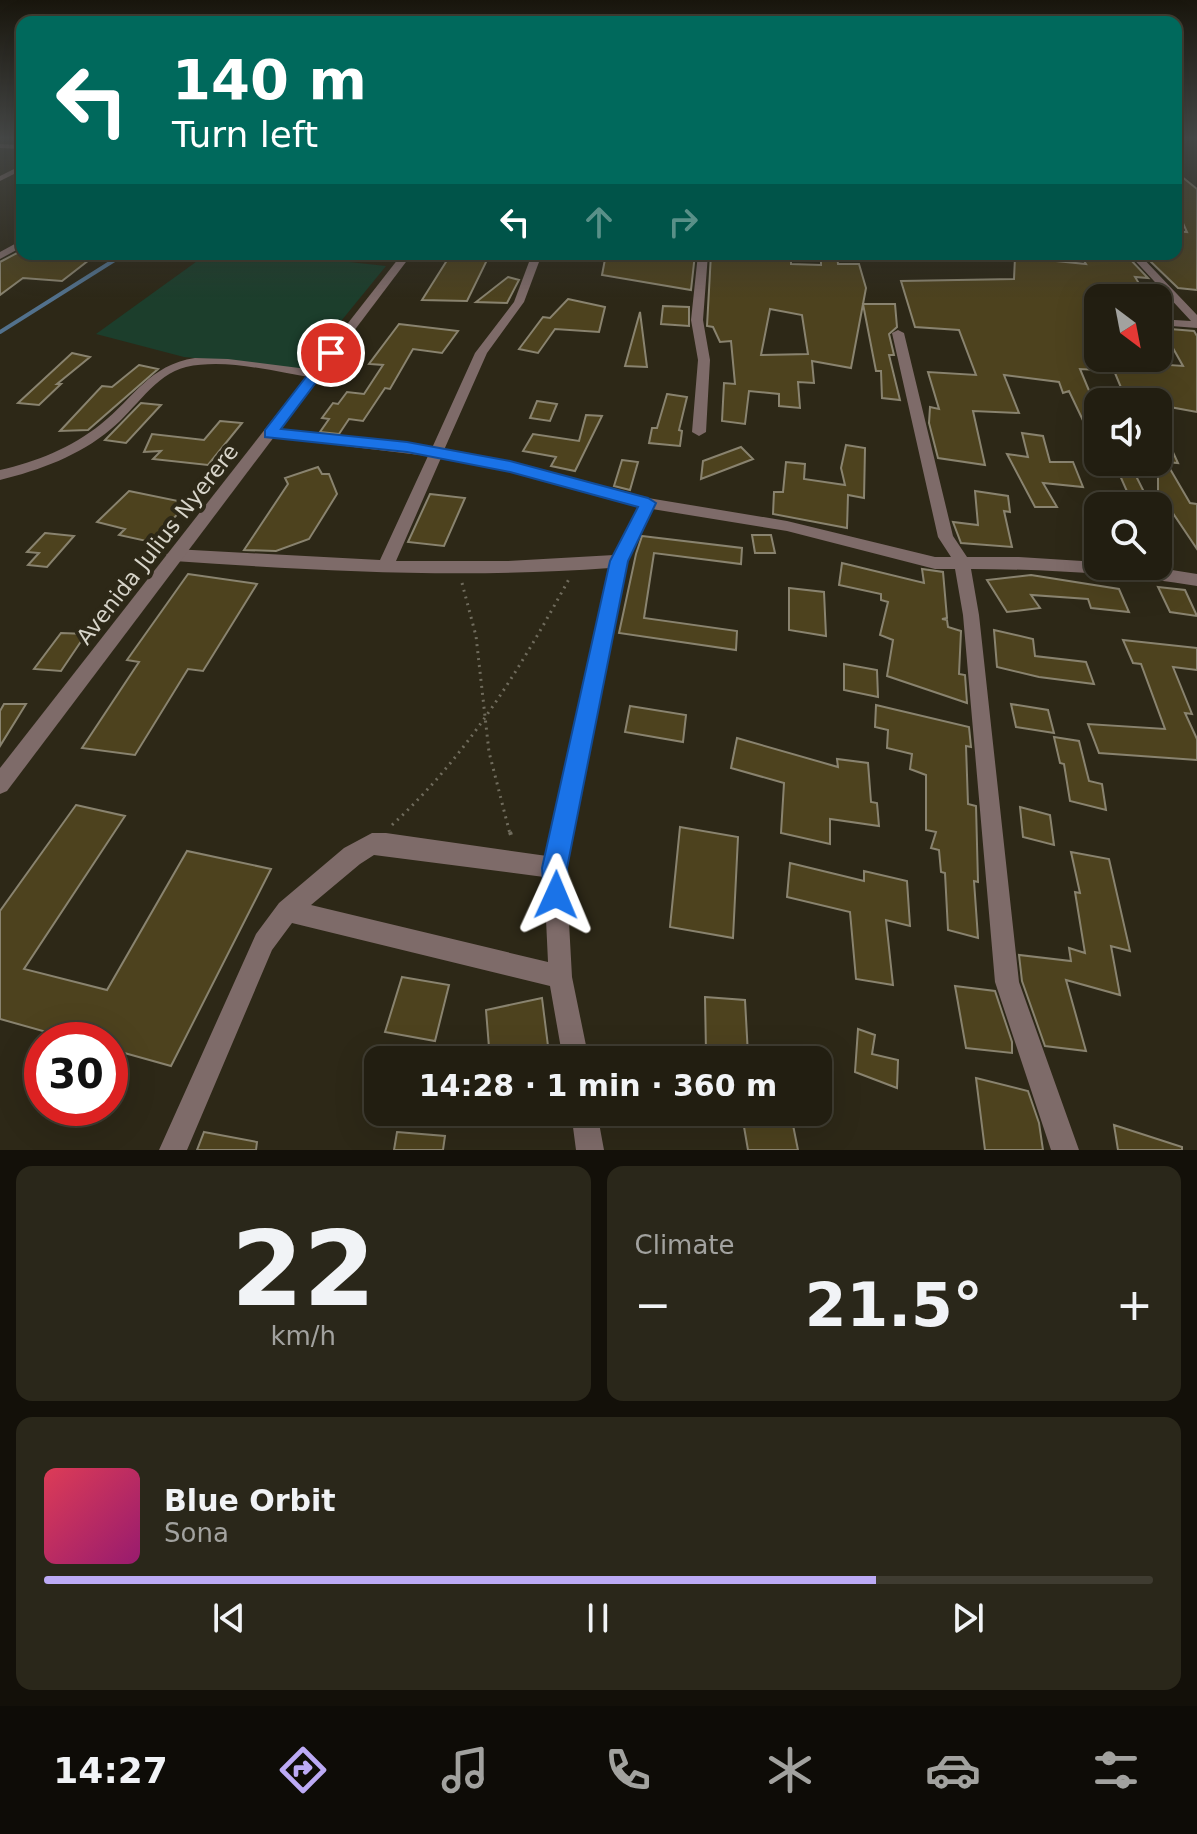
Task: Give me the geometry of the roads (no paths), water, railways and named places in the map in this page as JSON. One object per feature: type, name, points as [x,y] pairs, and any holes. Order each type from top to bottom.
[{"type":"street","name":"Avenida Julius Nyerere","points":[[0,784],[402,260]]},
{"type":"street","points":[[385,567],[481,353],[519,302],[535,260]]},
{"type":"street","points":[[699,432],[704,360],[697,320],[702,260]]},
{"type":"street","points":[[1139,260],[1197,323]]},
{"type":"street","points":[[1172,322],[1197,323]]},
{"type":"street","points":[[898,333],[946,537],[962,562],[978,678],[1007,982],[1065,1150]]},
{"type":"street","points":[[0,475],[55,457],[105,428],[172,367],[210,362],[315,374]]},
{"type":"street","points":[[270,433],[437,453],[510,467],[648,503],[787,526],[935,563],[1140,571],[1197,580]]},
{"type":"street","points":[[573,1046],[544,866],[619,561],[648,503]]},
{"type":"street","points":[[174,555],[385,567],[576,565],[619,561]]},
{"type":"street","points":[[173,1150],[264,942],[287,911],[352,856],[372,844],[386,844],[544,866]]},
{"type":"street","points":[[287,911],[560,977]]},
{"type":"street","points":[[586,1126],[590,1150]]},
{"type":"waterway","points":[[0,332],[114,260]]}]
